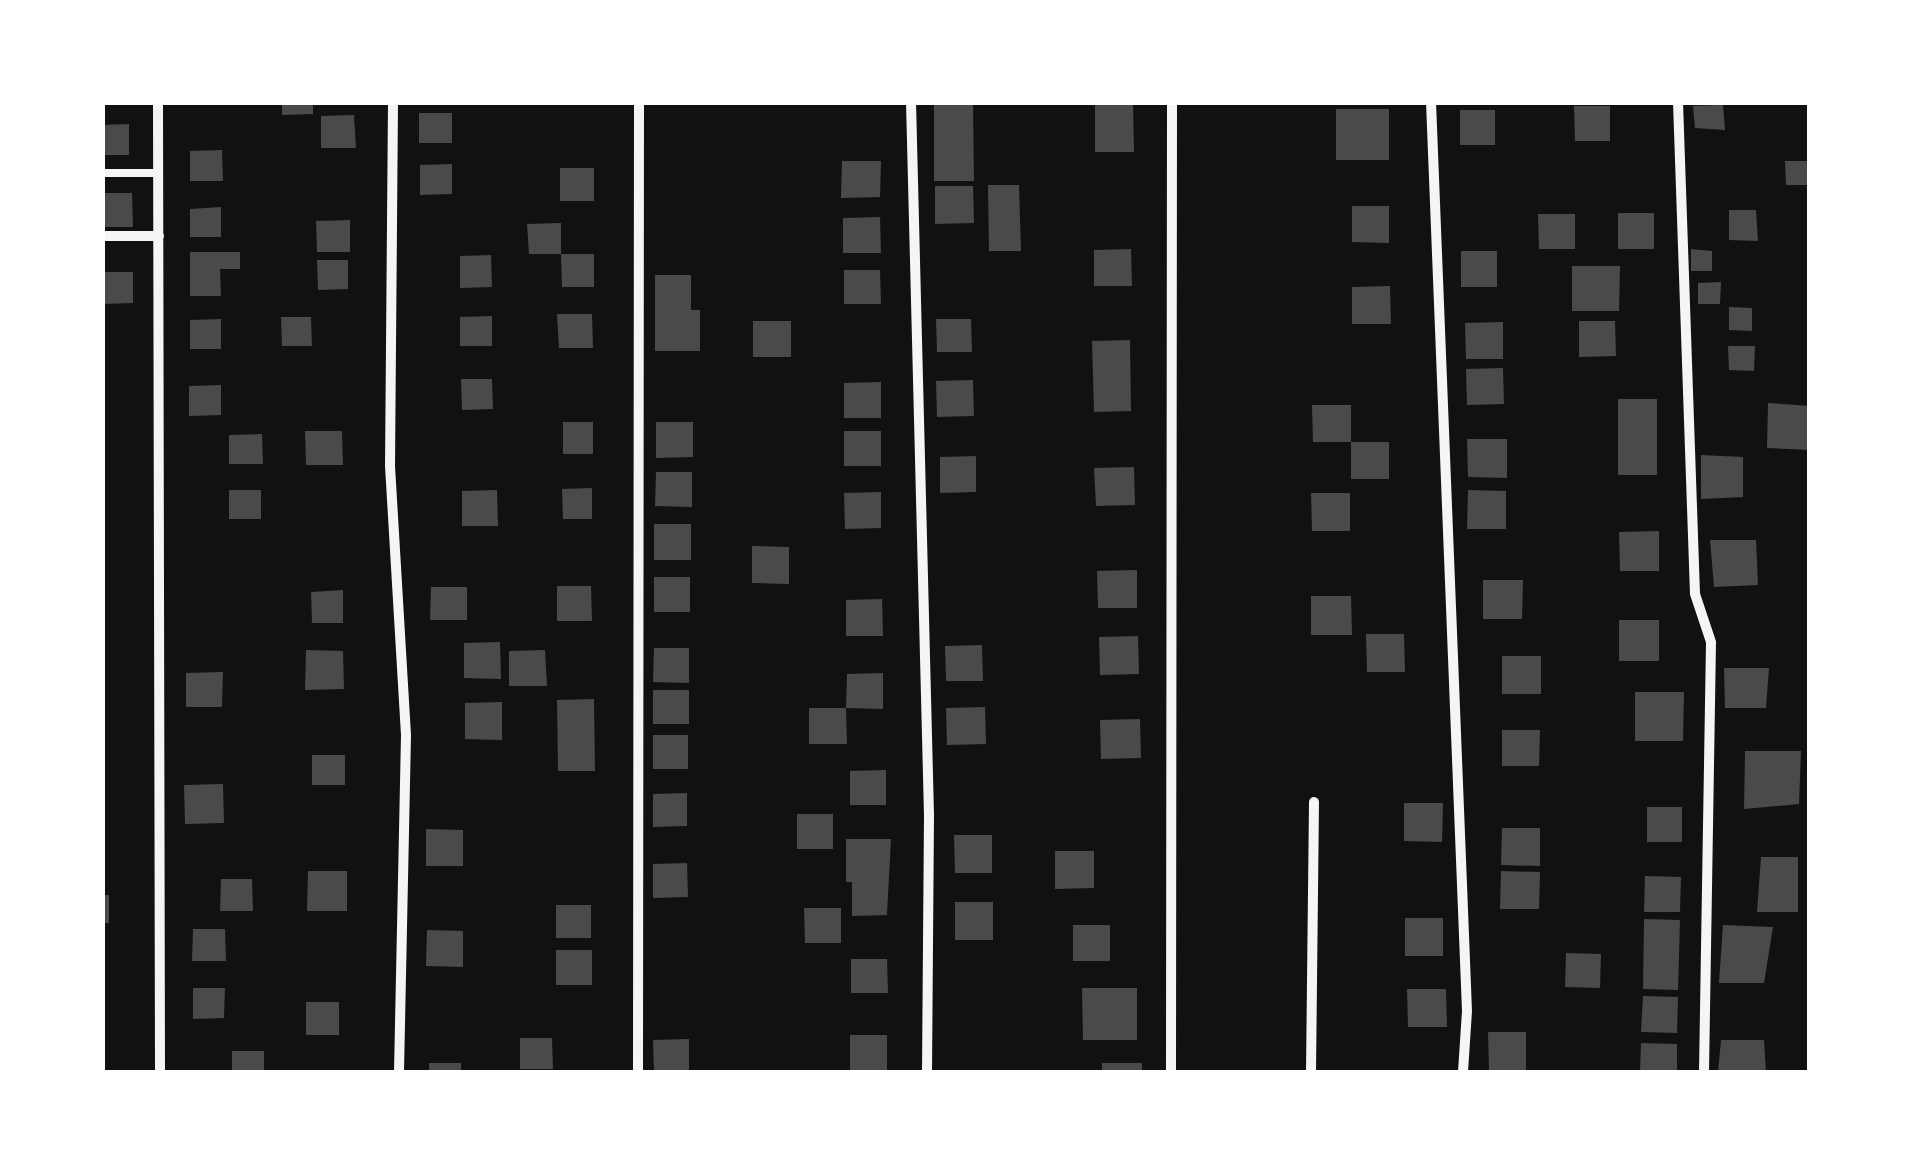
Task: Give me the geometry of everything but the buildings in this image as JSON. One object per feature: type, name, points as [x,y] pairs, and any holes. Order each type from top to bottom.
[{"type":"street","points":[[158,102],[160,1072]]},
{"type":"street","points":[[392,102],[390,466],[406,735],[399,1072]]},
{"type":"street","points":[[638,1072],[639,102]]},
{"type":"street","points":[[911,102],[930,815],[926,1072]]},
{"type":"street","points":[[1172,102],[1172,1072]]},
{"type":"street","points":[[1431,102],[1467,1011],[1463,1072]]},
{"type":"street","points":[[1678,102],[1695,594],[1711,642],[1704,1072]]},
{"type":"street","points":[[102,236],[158,236]]},
{"type":"street","points":[[1311,1072],[1314,802]]},
{"type":"lane","points":[[102,173],[158,173]]}]
